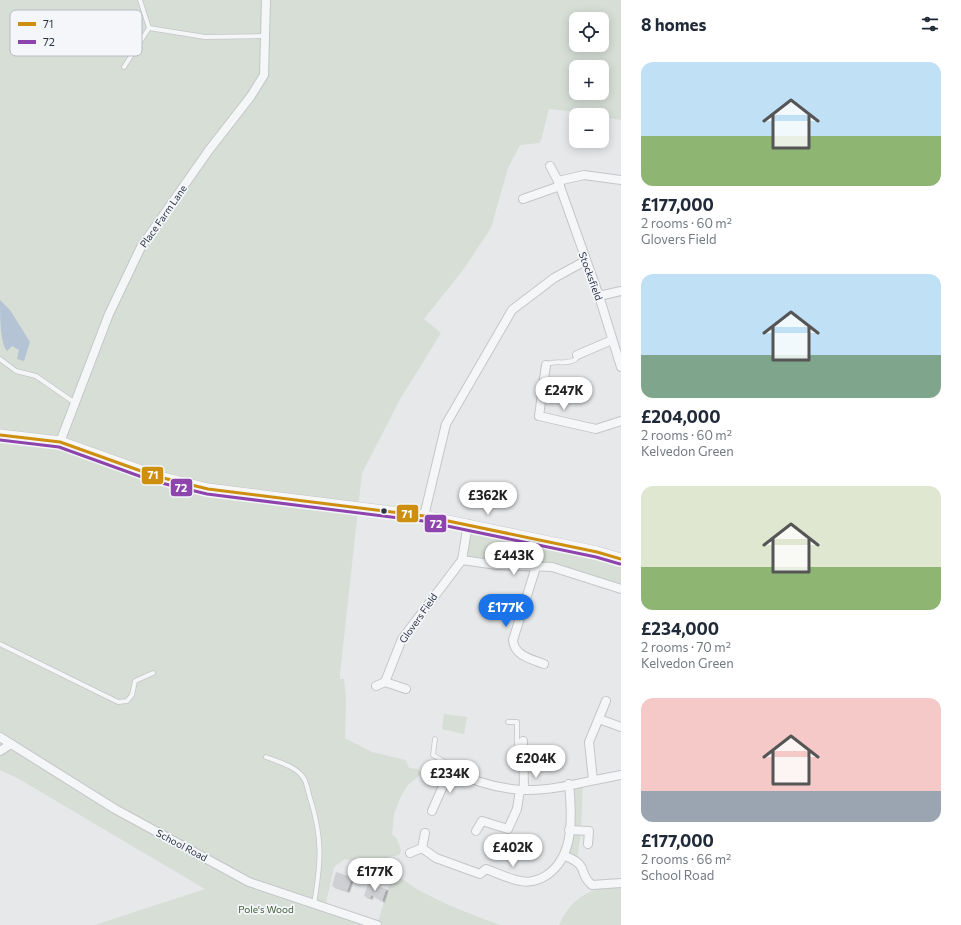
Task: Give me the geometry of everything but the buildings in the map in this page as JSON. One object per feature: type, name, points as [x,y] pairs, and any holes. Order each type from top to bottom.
[{"type":"street","name":"Place Farm Lane","points":[[60,442],[109,314],[141,246],[209,150],[251,96],[264,75],[266,58],[264,36],[266,0]]},
{"type":"street","name":"Stocksfield","points":[[550,166],[559,184],[585,261],[599,296],[621,367]]},
{"type":"street","points":[[523,198],[584,175],[621,180]]},
{"type":"street","points":[[424,516],[446,424],[512,310],[554,278],[585,261]]},
{"type":"street","points":[[599,296],[621,291]]},
{"type":"street","points":[[577,355],[612,340]]},
{"type":"street","points":[[546,365],[539,416],[596,429],[621,421]]},
{"type":"street","points":[[0,435],[60,442],[155,476],[202,488],[279,499],[424,516],[597,552],[621,559]]},
{"type":"street","name":"Glovers Field","points":[[386,682],[402,638],[462,560],[468,524]]},
{"type":"street","points":[[462,560],[497,565],[552,567],[621,589]]},
{"type":"street","points":[[536,567],[513,640],[513,646],[515,650],[525,657],[544,664]]},
{"type":"street","points":[[376,686],[386,682],[406,689]]},
{"type":"street","points":[[593,780],[589,742],[606,701]]},
{"type":"street","points":[[599,719],[621,727]]},
{"type":"street","name":"School Road","points":[[0,737],[115,809],[250,882],[377,925]]},
{"type":"street","points":[[476,831],[482,821],[508,829],[517,809],[522,790],[523,743]]},
{"type":"street","points":[[0,751],[10,744]]},
{"type":"street","points":[[432,811],[450,770],[492,786],[522,790],[621,775]]},
{"type":"street","points":[[422,848],[436,858],[480,874],[486,869],[521,881],[539,880],[558,866],[565,856],[571,802],[569,784]]},
{"type":"street","points":[[569,830],[589,831],[588,844]]},
{"type":"street","points":[[422,848],[425,833]]},
{"type":"street","points":[[410,853],[422,848]]},
{"type":"street","points":[[565,856],[577,861],[582,866],[592,885],[621,883]]},
{"type":"lane","points":[[140,0],[149,28]]},
{"type":"lane","points":[[149,28],[206,36],[264,36]]},
{"type":"lane","points":[[142,39],[149,28]]},
{"type":"lane","points":[[124,67],[131,56]]},
{"type":"lane","points":[[546,365],[550,362],[570,363],[576,359],[577,355]]},
{"type":"lane","points":[[0,359],[16,371],[36,376],[75,403]]},
{"type":"lane","points":[[0,644],[118,702],[127,701],[132,695],[136,681],[153,673]]},
{"type":"lane","points":[[508,722],[516,722],[517,745],[523,743]]},
{"type":"lane","points":[[435,739],[433,755],[448,764],[450,770]]},
{"type":"lane","points":[[266,757],[289,766],[304,777],[318,822],[320,838],[319,875],[314,904]]},
{"type":"green space","name":"Pole's Wood","points":[[0,0],[621,0],[621,120],[609,118],[609,108],[569,108],[569,111],[549,109],[539,143],[520,145],[508,168],[491,228],[463,270],[424,319],[441,333],[399,401],[362,473],[340,674],[340,679],[344,679],[346,698],[345,738],[372,752],[406,760],[409,768],[418,769],[422,773],[407,786],[394,814],[392,834],[397,839],[401,850],[399,855],[389,857],[387,862],[394,872],[406,882],[438,900],[501,925],[377,925],[95,925],[205,889],[19,779],[0,770]],"holes":[[[345,859],[375,867],[390,883],[377,925],[325,907],[334,867]]]},
{"type":"green space","points":[[468,524],[621,559],[621,589],[570,573],[462,560]]},
{"type":"green space","points":[[444,714],[467,717],[464,734],[442,729]]},
{"type":"green space","points":[[583,782],[581,831],[577,861],[565,856],[569,784]]},
{"type":"green space","points":[[608,886],[621,886],[621,925],[559,925],[567,910],[578,899],[592,891]]},
{"type":"water","points":[[0,300],[10,310],[30,342],[24,361],[17,359],[19,350],[12,346],[7,351],[3,342]]},
{"type":"transit line","name":"71","points":[[0,435],[60,442],[155,476],[208,489],[424,516],[597,552],[621,559]]},
{"type":"transit line","name":"72","points":[[0,440],[59,447],[153,481],[207,494],[423,521],[596,557],[620,564]]}]
